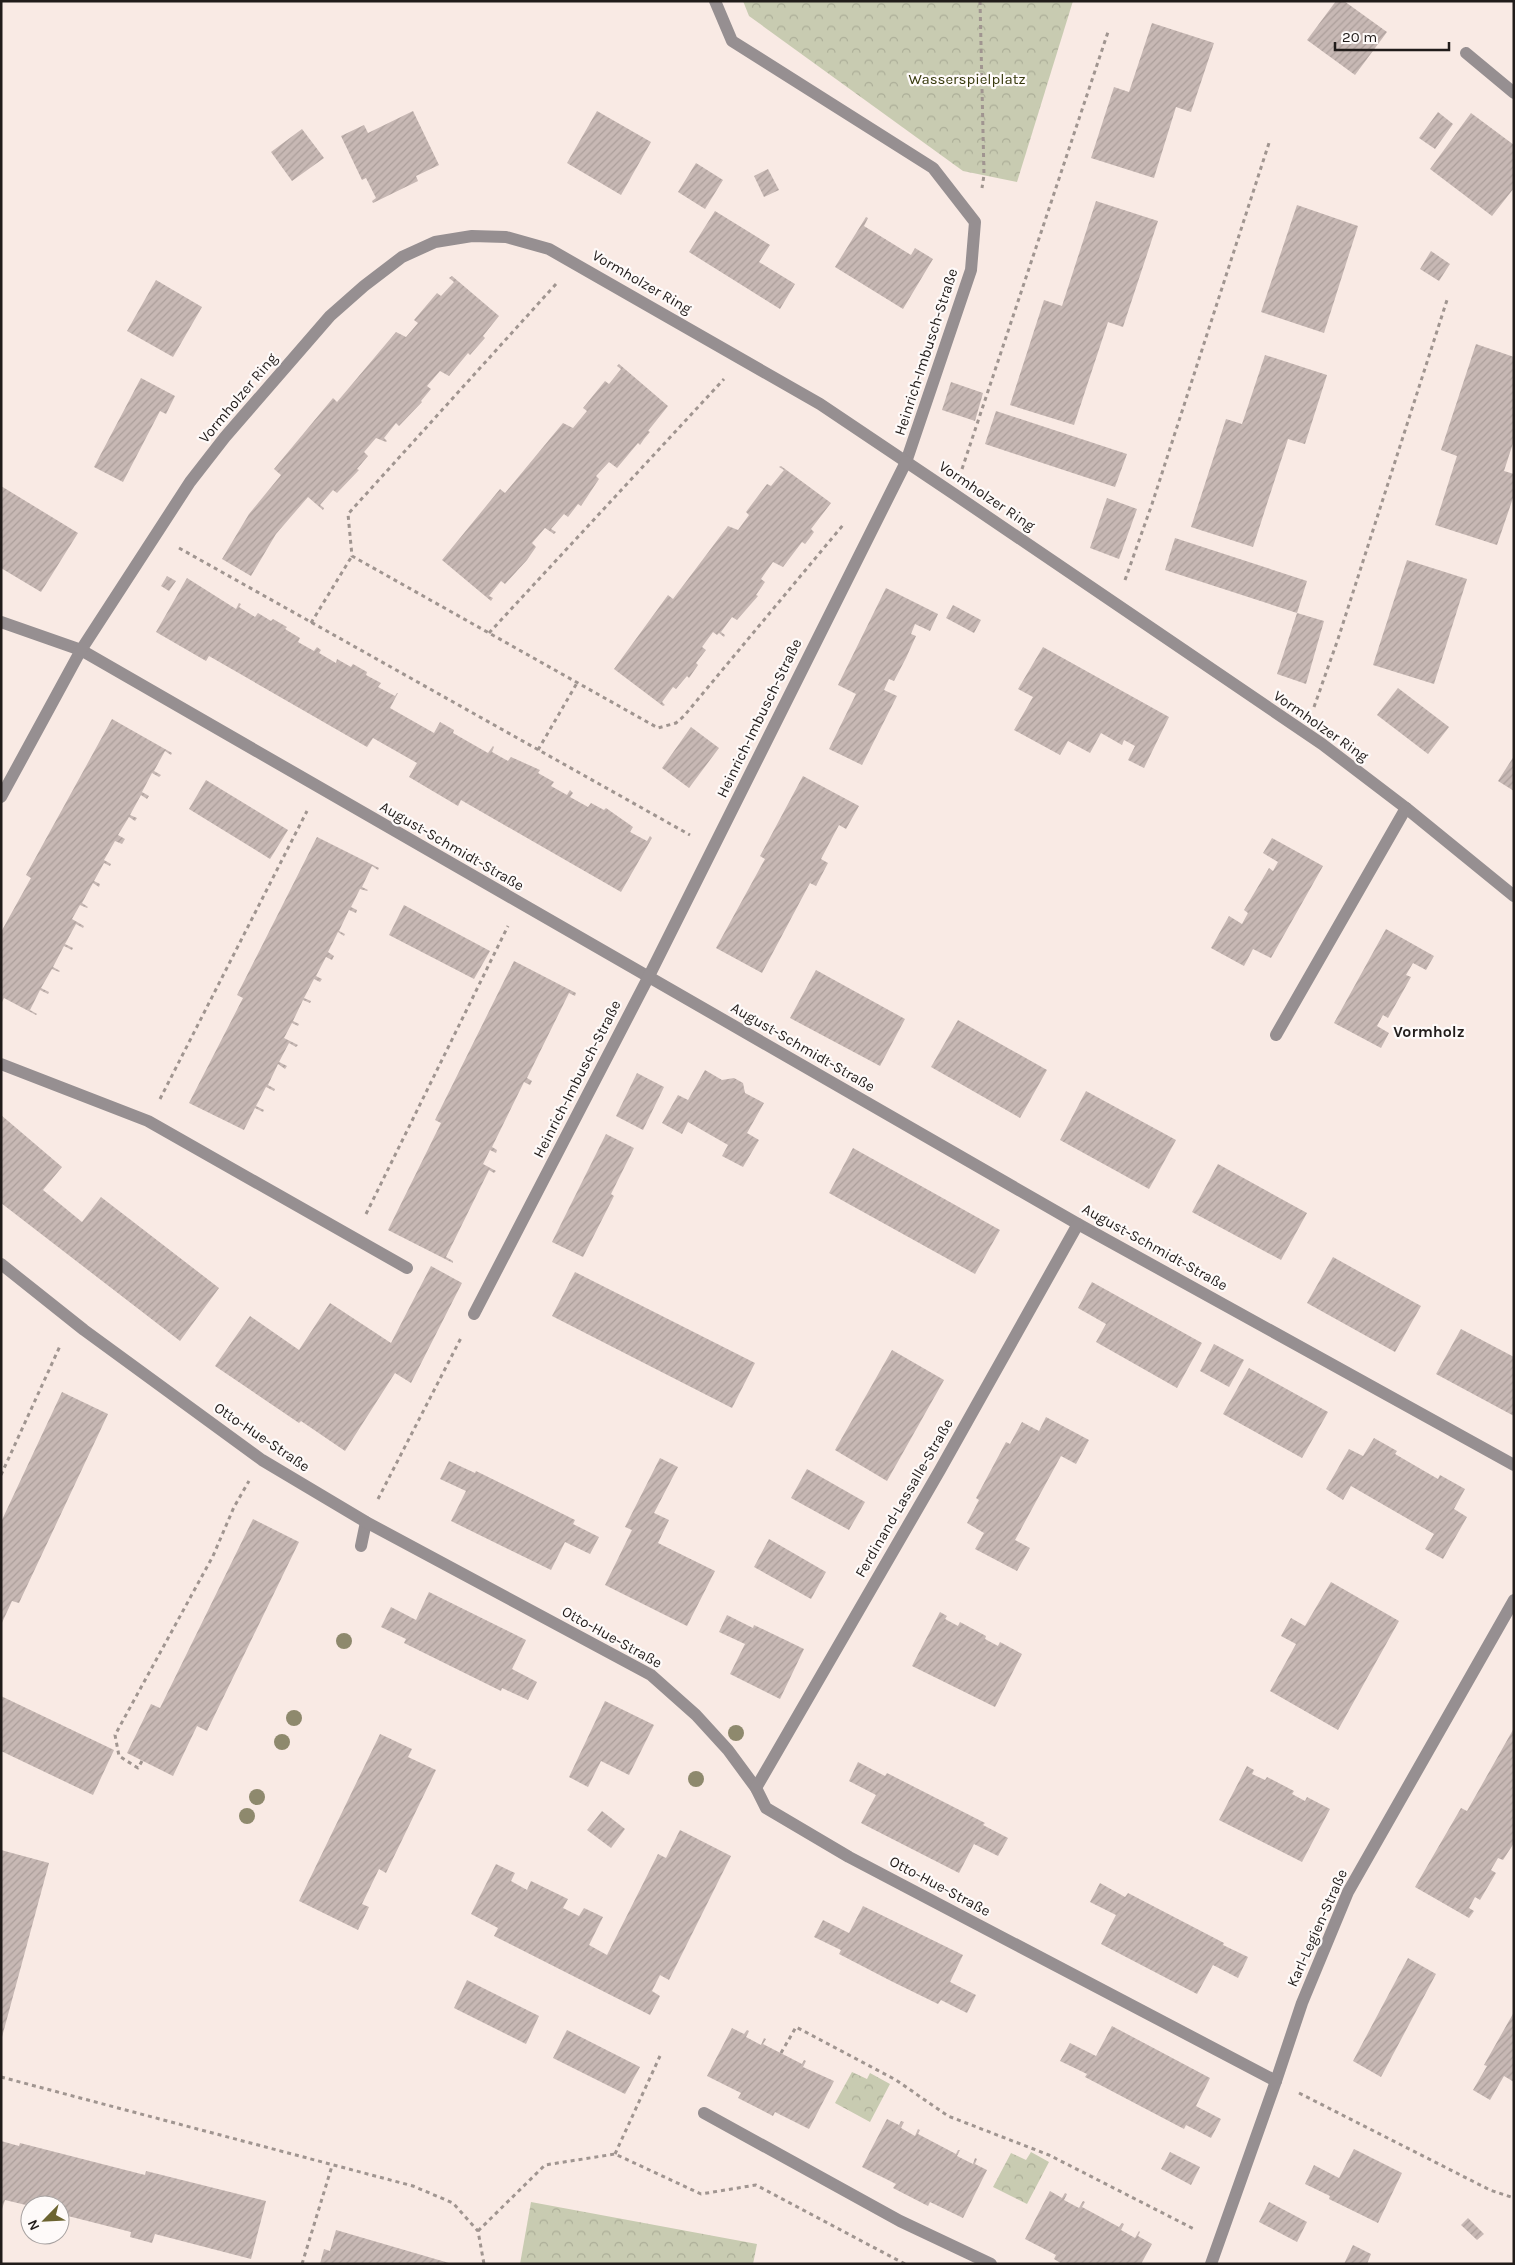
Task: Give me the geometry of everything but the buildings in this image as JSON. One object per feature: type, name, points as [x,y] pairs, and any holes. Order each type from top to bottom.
[{"type":"street","name":"Heinrich-Imbusch-Straße","points":[[474,1314],[648,978],[906,462],[971,270],[975,222],[933,168],[732,42],[715,1]]},
{"type":"street","points":[[1466,53],[1514,93]]},
{"type":"street","name":"Vormholzer Ring","points":[[1,797],[81,650],[202,467],[300,349],[350,298],[402,257],[435,242],[472,236],[506,237],[549,249],[820,404],[1116,604],[1304,734],[1322,744],[1406,808],[1514,896]]},
{"type":"street","name":"August-Schmidt-Straße","points":[[1,622],[81,650],[1078,1224],[1514,1465]]},
{"type":"street","points":[[1276,1035],[1406,808]]},
{"type":"street","points":[[1,1064],[148,1121],[406,1268]]},
{"type":"street","name":"Ferdinand-Lassalle-Straße","points":[[756,1788],[940,1470],[1078,1224]]},
{"type":"street","name":"Otto-Hue-Straße","points":[[1,1264],[72,1320],[262,1460],[366,1522],[652,1675],[696,1715],[756,1788],[766,1808],[849,1857],[1276,2082]]},
{"type":"street","points":[[361,1546],[366,1522]]},
{"type":"street","name":"Karl-Legien-Straße","points":[[1211,2264],[1302,2003],[1348,1892],[1514,1600]]},
{"type":"street","points":[[704,2113],[900,2221],[991,2264]]},
{"type":"path","points":[[980,1],[984,175]]},
{"type":"path","points":[[967,456],[1108,32]]},
{"type":"path","points":[[1116,604],[1152,504],[1269,142]]},
{"type":"path","points":[[311,622],[352,556],[348,514],[575,263]]},
{"type":"path","points":[[1304,734],[1338,639],[1446,300]]},
{"type":"path","points":[[489,633],[742,359]]},
{"type":"path","points":[[352,556],[658,728],[676,723],[684,716],[847,520]]},
{"type":"path","points":[[156,536],[681,830]]},
{"type":"path","points":[[538,750],[577,683]]},
{"type":"path","points":[[148,1121],[298,832],[317,787]]},
{"type":"path","points":[[354,1237],[519,903]]},
{"type":"path","points":[[366,1522],[474,1314]]},
{"type":"path","points":[[1,1475],[72,1320]]},
{"type":"path","points":[[142,1761],[138,1768],[119,1756],[115,1735],[213,1556],[234,1507],[262,1460]]},
{"type":"path","points":[[781,2054],[796,2027],[896,2080],[948,2116],[1049,2155],[1219,2242]]},
{"type":"path","points":[[615,2154],[660,2056]]},
{"type":"path","points":[[1,2077],[413,2186],[453,2203],[478,2232],[484,2264]]},
{"type":"path","points":[[1276,2082],[1490,2190],[1514,2198]]},
{"type":"path","points":[[478,2232],[545,2165],[615,2154],[701,2194],[756,2185],[905,2264]]},
{"type":"path","points":[[302,2264],[332,2166]]},
{"type":"green space","name":"Wasserspielplatz","points":[[743,1],[1073,1],[1017,182],[963,171],[749,16]]},
{"type":"green space","points":[[852,2072],[867,2079],[870,2073],[890,2084],[870,2122],[835,2103]]},
{"type":"green space","points":[[1031,2152],[1049,2162],[1027,2204],[993,2187],[1011,2153],[1026,2160]]},
{"type":"green space","points":[[531,2202],[757,2244],[753,2264],[520,2264]]},
{"type":"district","name":"Vormholz","points":[[1429,1031]]}]
